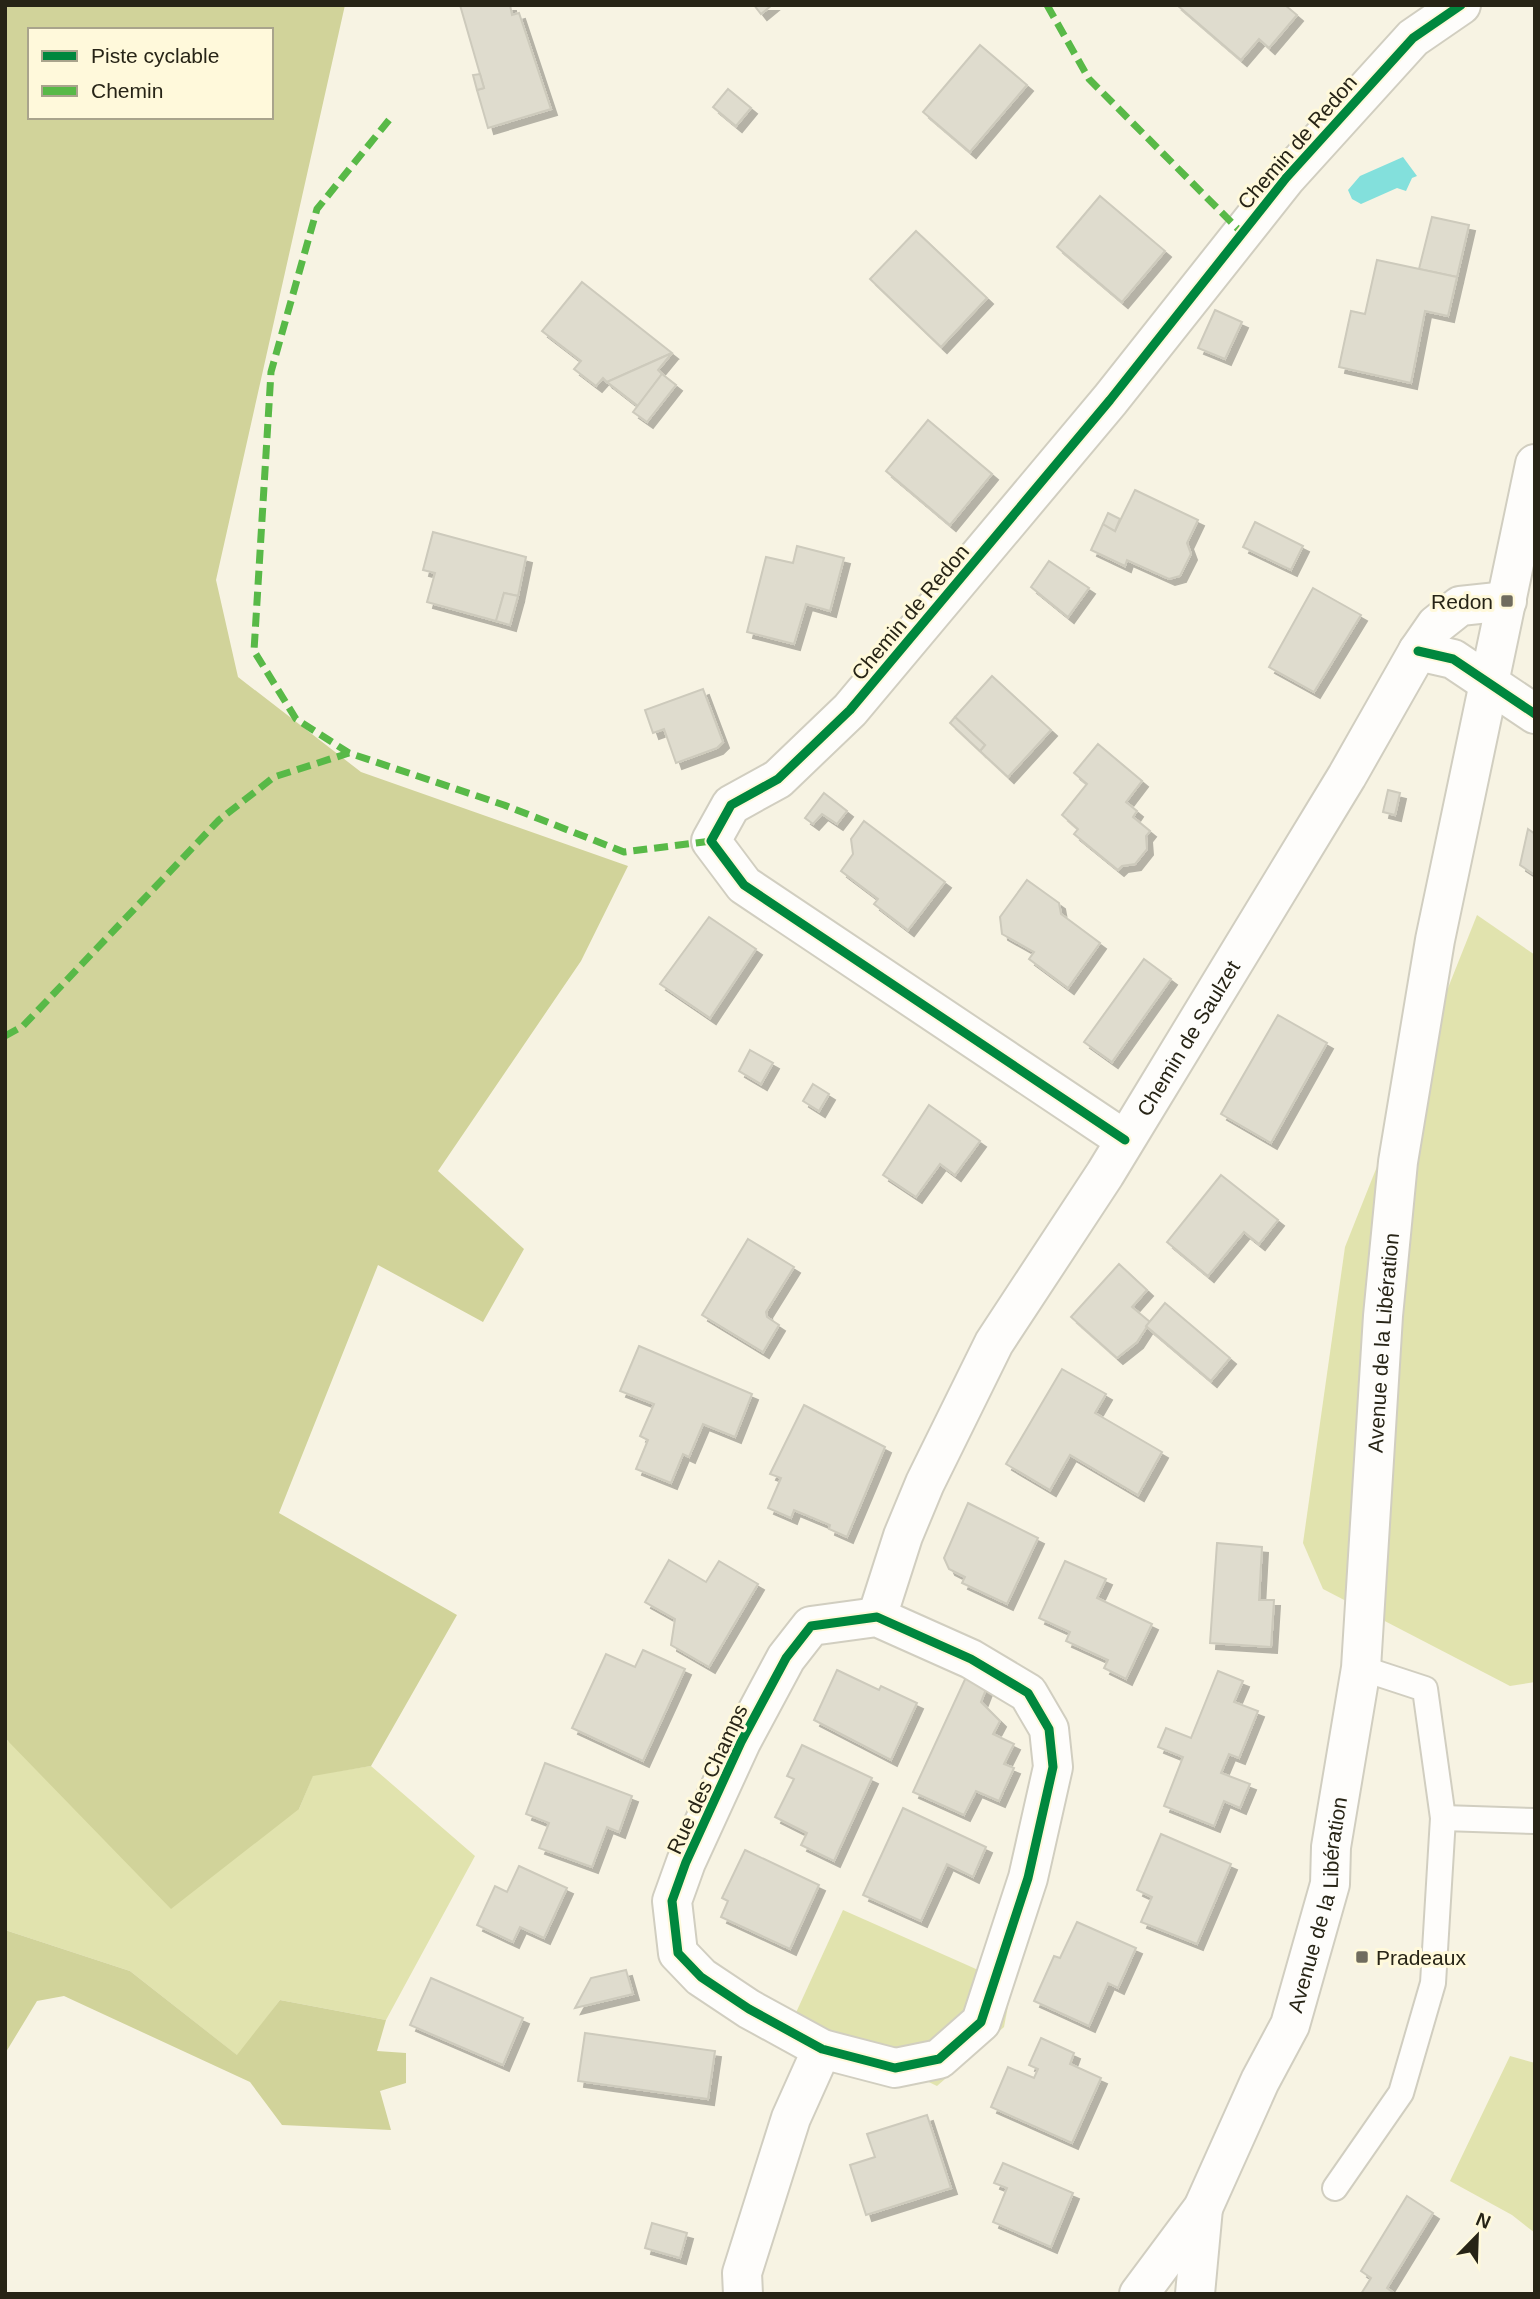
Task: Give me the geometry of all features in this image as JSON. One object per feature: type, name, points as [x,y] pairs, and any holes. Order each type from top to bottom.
[{"type":"street","name":"Chemin de Redon","points":[[1125,1140],[744,885],[711,841],[731,805],[778,779],[850,710],[1110,400],[1286,178],[1413,38],[1461,5]]},
{"type":"street","name":"Avenue de la Libération","points":[[1139,2294],[1203,2208],[1260,2081],[1290,2025],[1330,1884],[1331,1847],[1361,1668],[1383,1316],[1398,1161],[1435,940],[1535,464]]},
{"type":"street","name":"Chemin de Saulzet","points":[[877,1618],[903,1536],[925,1483],[994,1343],[1125,1140],[1340,788],[1418,651],[1436,625],[1460,606],[1507,601]]},
{"type":"street","points":[[1418,651],[1453,659],[1535,714]]},
{"type":"street","name":"Rue des Champs","points":[[877,1618],[971,1659],[1028,1693],[1049,1729],[1053,1767],[1028,1878],[981,2022],[939,2059],[895,2068],[822,2049],[748,2009],[701,1977],[678,1953],[672,1901],[736,1754],[786,1658],[811,1626],[877,1618]]},
{"type":"street","points":[[743,2294],[743,2273],[791,2118],[822,2049]]},
{"type":"street","name":"Avenue de la Libération","points":[[1195,2294],[1203,2208]]},
{"type":"lane","points":[[1335,2188],[1401,2093],[1405,2081],[1433,1983],[1443,1818],[1425,1689],[1361,1668]]},
{"type":"lane","points":[[1443,1818],[1535,1821]]},
{"type":"green space","points":[[5,5],[345,5],[216,580],[238,677],[361,772],[628,866],[581,961],[438,1171],[524,1249],[483,1322],[378,1265],[279,1513],[457,1615],[371,1766],[313,1776],[299,1809],[171,1909],[5,1738]]},
{"type":"green space","points":[[1477,915],[1535,955],[1535,1682],[1510,1686],[1323,1589],[1303,1543],[1345,1247]]},
{"type":"green space","points":[[5,1738],[7,1741],[299,1809],[313,1775],[371,1766],[475,1856],[386,2020],[280,2000],[238,2056],[130,1971],[5,1930]]},
{"type":"green space","points":[[843,1910],[1012,1985],[1004,2027],[937,2086],[794,2017]]},
{"type":"green space","points":[[5,1930],[130,1971],[237,2055],[280,2000],[386,2020],[377,2051],[406,2053],[406,2083],[380,2091],[391,2130],[282,2125],[250,2082],[64,1996],[37,2001],[6,2052]]},
{"type":"green space","points":[[1510,2056],[1535,2063],[1535,2233],[1512,2215],[1450,2181]]},
{"type":"water","points":[[1403,157],[1417,176],[1412,178],[1406,191],[1397,188],[1361,204],[1352,199],[1348,190],[1360,176]]},
{"type":"building","points":[[460,5],[510,5],[512,15],[519,13],[551,109],[488,128],[477,90],[484,88]]},
{"type":"building","points":[[754,5],[772,5],[761,14]]},
{"type":"building","points":[[1177,5],[1285,5],[1297,15],[1269,48],[1259,39],[1241,60]]},
{"type":"building","points":[[980,45],[1027,85],[970,152],[923,112]]},
{"type":"building","points":[[480,74],[484,88],[477,90],[473,75]]},
{"type":"building","points":[[728,89],[751,108],[736,126],[713,107]]},
{"type":"building","points":[[1100,196],[1165,251],[1122,302],[1057,247]]},
{"type":"building","points":[[1432,217],[1469,225],[1457,277],[1419,269]]},
{"type":"building","points":[[916,231],[987,298],[941,347],[870,279]]},
{"type":"building","points":[[1377,260],[1457,277],[1448,316],[1425,311],[1411,383],[1339,367],[1351,311],[1365,314]]},
{"type":"building","points":[[582,282],[672,353],[607,382],[603,378],[596,386],[574,369],[581,361],[542,331]]},
{"type":"building","points":[[1215,310],[1242,322],[1225,359],[1198,348]]},
{"type":"building","points":[[672,353],[658,370],[662,374],[638,406],[607,382]]},
{"type":"building","points":[[662,374],[676,385],[647,422],[633,412]]},
{"type":"building","points":[[928,420],[992,474],[950,525],[886,471]]},
{"type":"building","points":[[1135,490],[1198,520],[1187,543],[1191,554],[1180,576],[1169,579],[1127,560],[1125,566],[1091,550],[1103,524],[1115,531]]},
{"type":"building","points":[[1108,513],[1120,519],[1115,531],[1103,524]]},
{"type":"building","points":[[1255,522],[1303,546],[1291,570],[1243,547]]},
{"type":"building","points":[[433,532],[526,557],[518,596],[504,593],[496,621],[427,602],[435,573],[423,570]]},
{"type":"building","points":[[797,546],[844,558],[830,611],[806,604],[794,644],[747,632],[766,557],[793,563]]},
{"type":"building","points":[[1049,561],[1089,588],[1068,617],[1031,587]]},
{"type":"building","points":[[1313,588],[1361,615],[1314,692],[1269,667]]},
{"type":"building","points":[[504,593],[518,596],[510,625],[496,621]]},
{"type":"building","points":[[992,676],[1051,730],[1008,777],[980,751],[985,745],[955,717]]},
{"type":"building","points":[[703,689],[723,742],[717,748],[676,763],[664,729],[653,733],[645,710]]},
{"type":"building","points":[[955,717],[985,745],[980,751],[950,723]]},
{"type":"building","points":[[1098,744],[1142,781],[1126,802],[1137,811],[1133,817],[1150,831],[1146,836],[1147,849],[1135,864],[1122,866],[1118,870],[1074,834],[1078,829],[1062,815],[1087,784],[1074,773]]},
{"type":"building","points":[[1388,790],[1400,793],[1395,815],[1383,812]]},
{"type":"building","points":[[824,793],[847,811],[837,824],[822,814],[813,824],[805,818]]},
{"type":"building","points":[[864,821],[945,882],[908,930],[874,904],[878,899],[841,871],[853,854],[851,839]]},
{"type":"building","points":[[1528,829],[1535,834],[1535,875],[1520,865]]},
{"type":"building","points":[[1027,880],[1059,903],[1061,914],[1100,943],[1068,988],[1029,959],[1034,952],[1002,934],[1000,917]]},
{"type":"building","points":[[709,917],[756,949],[710,1018],[660,984]]},
{"type":"building","points":[[1144,959],[1171,979],[1112,1062],[1084,1042]]},
{"type":"building","points":[[1278,1015],[1327,1043],[1271,1143],[1221,1114]]},
{"type":"building","points":[[750,1050],[773,1063],[761,1084],[739,1071]]},
{"type":"building","points":[[813,1084],[829,1094],[819,1111],[803,1101]]},
{"type":"building","points":[[929,1105],[980,1141],[955,1175],[940,1164],[916,1197],[883,1175]]},
{"type":"building","points":[[1221,1175],[1278,1220],[1259,1244],[1244,1232],[1208,1276],[1167,1242]]},
{"type":"building","points":[[748,1239],[794,1267],[766,1312],[767,1317],[779,1325],[763,1352],[702,1315]]},
{"type":"building","points":[[1119,1264],[1147,1290],[1132,1307],[1150,1322],[1137,1342],[1117,1358],[1071,1317]]},
{"type":"building","points":[[1165,1303],[1230,1358],[1211,1381],[1146,1326]]},
{"type":"building","points":[[639,1346],[752,1394],[735,1437],[703,1424],[689,1457],[683,1454],[671,1483],[636,1469],[648,1440],[640,1436],[654,1404],[620,1391]]},
{"type":"building","points":[[1062,1369],[1106,1394],[1095,1413],[1162,1452],[1138,1495],[1070,1455],[1050,1490],[1006,1464]]},
{"type":"building","points":[[804,1405],[885,1447],[847,1537],[829,1529],[830,1525],[794,1510],[791,1518],[768,1508],[781,1478],[770,1474]]},
{"type":"building","points":[[968,1503],[1038,1538],[1007,1604],[962,1583],[965,1577],[949,1569],[944,1558]]},
{"type":"building","points":[[1217,1543],[1262,1547],[1259,1600],[1274,1600],[1271,1647],[1210,1643]]},
{"type":"building","points":[[669,1560],[706,1582],[719,1561],[758,1584],[709,1667],[671,1645],[675,1619],[645,1602]]},
{"type":"building","points":[[1065,1561],[1106,1579],[1097,1598],[1152,1624],[1126,1679],[1104,1668],[1108,1660],[1066,1641],[1070,1632],[1039,1618]]},
{"type":"building","points":[[643,1650],[685,1669],[643,1761],[572,1728],[606,1654],[635,1667]]},
{"type":"building","points":[[837,1670],[879,1690],[881,1686],[917,1703],[891,1760],[814,1720]]},
{"type":"building","points":[[1218,1671],[1243,1681],[1234,1702],[1258,1711],[1239,1758],[1229,1754],[1221,1773],[1250,1784],[1240,1808],[1224,1801],[1214,1826],[1164,1806],[1183,1757],[1158,1747],[1166,1728],[1191,1738]]},
{"type":"building","points":[[967,1675],[988,1684],[981,1702],[1000,1721],[993,1734],[1014,1744],[1004,1764],[1014,1768],[999,1801],[976,1791],[964,1815],[913,1792]]},
{"type":"building","points":[[802,1745],[872,1778],[834,1861],[801,1845],[807,1833],[775,1817],[794,1779],[787,1776]]},
{"type":"building","points":[[545,1763],[632,1796],[619,1832],[607,1827],[592,1867],[539,1848],[549,1823],[526,1814]]},
{"type":"building","points":[[903,1808],[986,1847],[973,1877],[947,1864],[921,1921],[863,1895]]},
{"type":"building","points":[[1161,1834],[1231,1864],[1197,1944],[1141,1922],[1152,1897],[1137,1890]]},
{"type":"building","points":[[745,1850],[819,1885],[790,1949],[721,1917],[728,1901],[722,1898]]},
{"type":"building","points":[[519,1866],[567,1888],[544,1938],[520,1927],[513,1942],[477,1925],[495,1886],[507,1892]]},
{"type":"building","points":[[1077,1922],[1136,1948],[1118,1988],[1108,1983],[1089,2026],[1034,2001],[1054,1956],[1060,1958]]},
{"type":"building","points":[[626,1970],[633,1994],[575,2008],[591,1978]]},
{"type":"building","points":[[431,1978],[523,2018],[503,2065],[410,2025]]},
{"type":"building","points":[[585,2033],[715,2051],[708,2099],[578,2081]]},
{"type":"building","points":[[1041,2038],[1074,2053],[1070,2064],[1101,2078],[1072,2143],[991,2107],[1008,2067],[1034,2078],[1038,2069],[1029,2065]]},
{"type":"building","points":[[927,2115],[951,2188],[866,2215],[850,2165],[875,2157],[867,2134]]},
{"type":"building","points":[[1003,2163],[1073,2193],[1051,2247],[993,2222],[1007,2188],[994,2183]]},
{"type":"building","points":[[1407,2196],[1433,2213],[1387,2288],[1395,2294],[1361,2294],[1371,2278],[1361,2271]]},
{"type":"building","points":[[652,2223],[687,2233],[680,2258],[645,2248]]},
{"type":"marked path","points":[[1047,5],[1089,79],[1242,233]]},
{"type":"marked path","points":[[389,120],[317,209],[271,372],[254,651],[296,719],[349,753],[504,805],[624,852],[711,841]]},
{"type":"marked path","points":[[5,1036],[23,1026],[219,820],[274,777],[349,753]]},
{"type":"cycle path","points":[[1125,1140],[744,885],[711,841],[731,805],[778,779],[850,710],[1110,400],[1286,178],[1413,38],[1461,5]]},
{"type":"cycle path","points":[[1418,651],[1453,659],[1535,714]]},
{"type":"cycle path","points":[[877,1617],[971,1659],[1028,1693],[1049,1729],[1053,1767],[1028,1878],[981,2022],[939,2059],[895,2068],[822,2049],[749,2009],[701,1977],[678,1953],[672,1901],[686,1862],[741,1742],[786,1658],[811,1626],[877,1617]]},
{"type":"place","name":"Redon","points":[[1507,601]]},
{"type":"place","name":"Pradeaux","points":[[1362,1957]]}]
